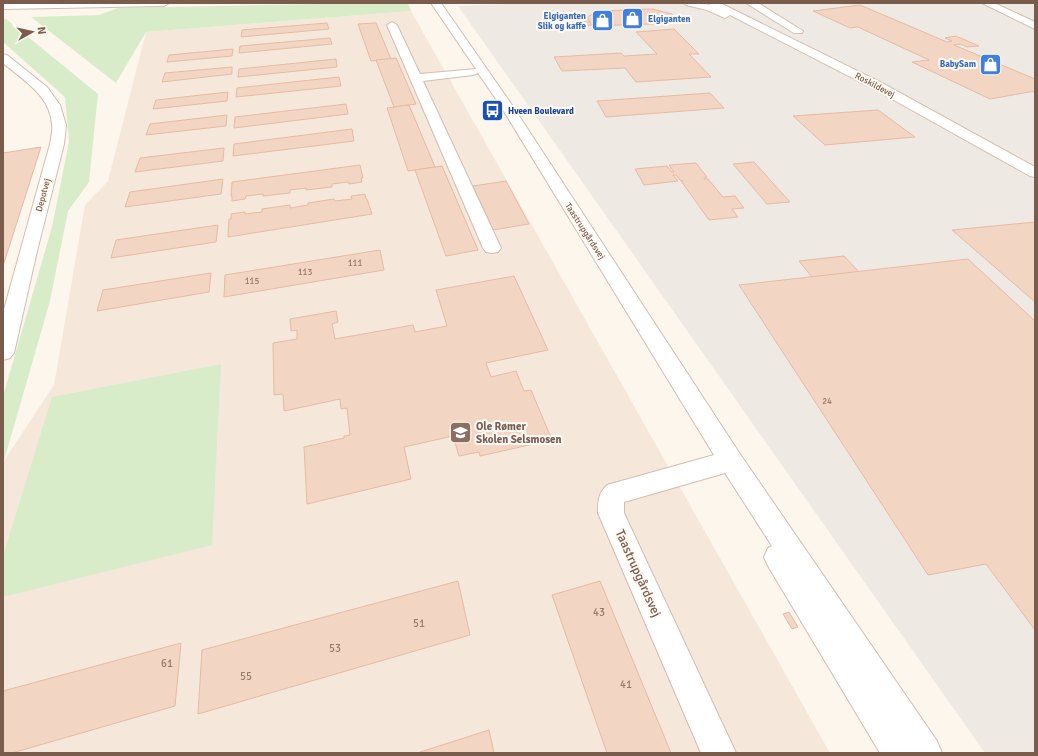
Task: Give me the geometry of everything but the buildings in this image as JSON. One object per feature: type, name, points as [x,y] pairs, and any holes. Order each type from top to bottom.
[{"type":"street","points":[[3,6],[164,3]]},
{"type":"street","name":"Taastrupgårdsvej","points":[[436,3],[506,105],[726,463],[818,624],[900,753]]},
{"type":"street","points":[[689,3],[710,8],[757,29],[774,33]]},
{"type":"street","name":"Roskildevej","points":[[713,3],[878,86],[1035,172]]},
{"type":"street","points":[[740,3],[807,37],[751,3]]},
{"type":"street","points":[[987,3],[1035,26]]},
{"type":"street","points":[[392,25],[492,248]]},
{"type":"street","name":"Taastrupgårdsvej","points":[[442,31],[458,47],[684,411],[726,463],[925,753]]},
{"type":"street","name":"Roskildevej","points":[[826,49],[1035,159]]},
{"type":"street","name":"Depotvej","points":[[3,57],[43,90],[54,105],[59,126],[57,144],[28,251],[3,353]]},
{"type":"street","points":[[416,78],[473,72]]},
{"type":"street","name":"Taastrupgårdsvej","points":[[719,753],[611,512],[611,498],[616,493],[726,463]]},
{"type":"shaded area","points":[[527,3],[1035,3],[1035,753],[985,753],[458,6]]},
{"type":"shaded area","points":[[411,11],[830,753],[3,753],[3,462],[54,385],[85,205],[108,181],[146,32]]},
{"type":"green space","points":[[408,3],[411,11],[146,32],[116,83],[31,17],[99,15],[118,8]]},
{"type":"green space","points":[[3,19],[6,19],[98,94],[89,182],[68,211],[50,301],[3,464],[3,396],[52,227],[69,142],[65,97],[3,42]]},
{"type":"green space","points":[[221,364],[212,545],[3,597],[3,556],[52,397]]},
{"type":"place","name":"Elgiganten","points":[[632,19]]},
{"type":"place","name":"Elgiganten Slik og kaffe","points":[[602,21]]},
{"type":"place","name":"BabySam","points":[[991,64]]},
{"type":"place","name":"Hveen Boulevard","points":[[492,111]]},
{"type":"place","name":"Ole Rømer Skolen Selsmosen","points":[[461,432]]}]
